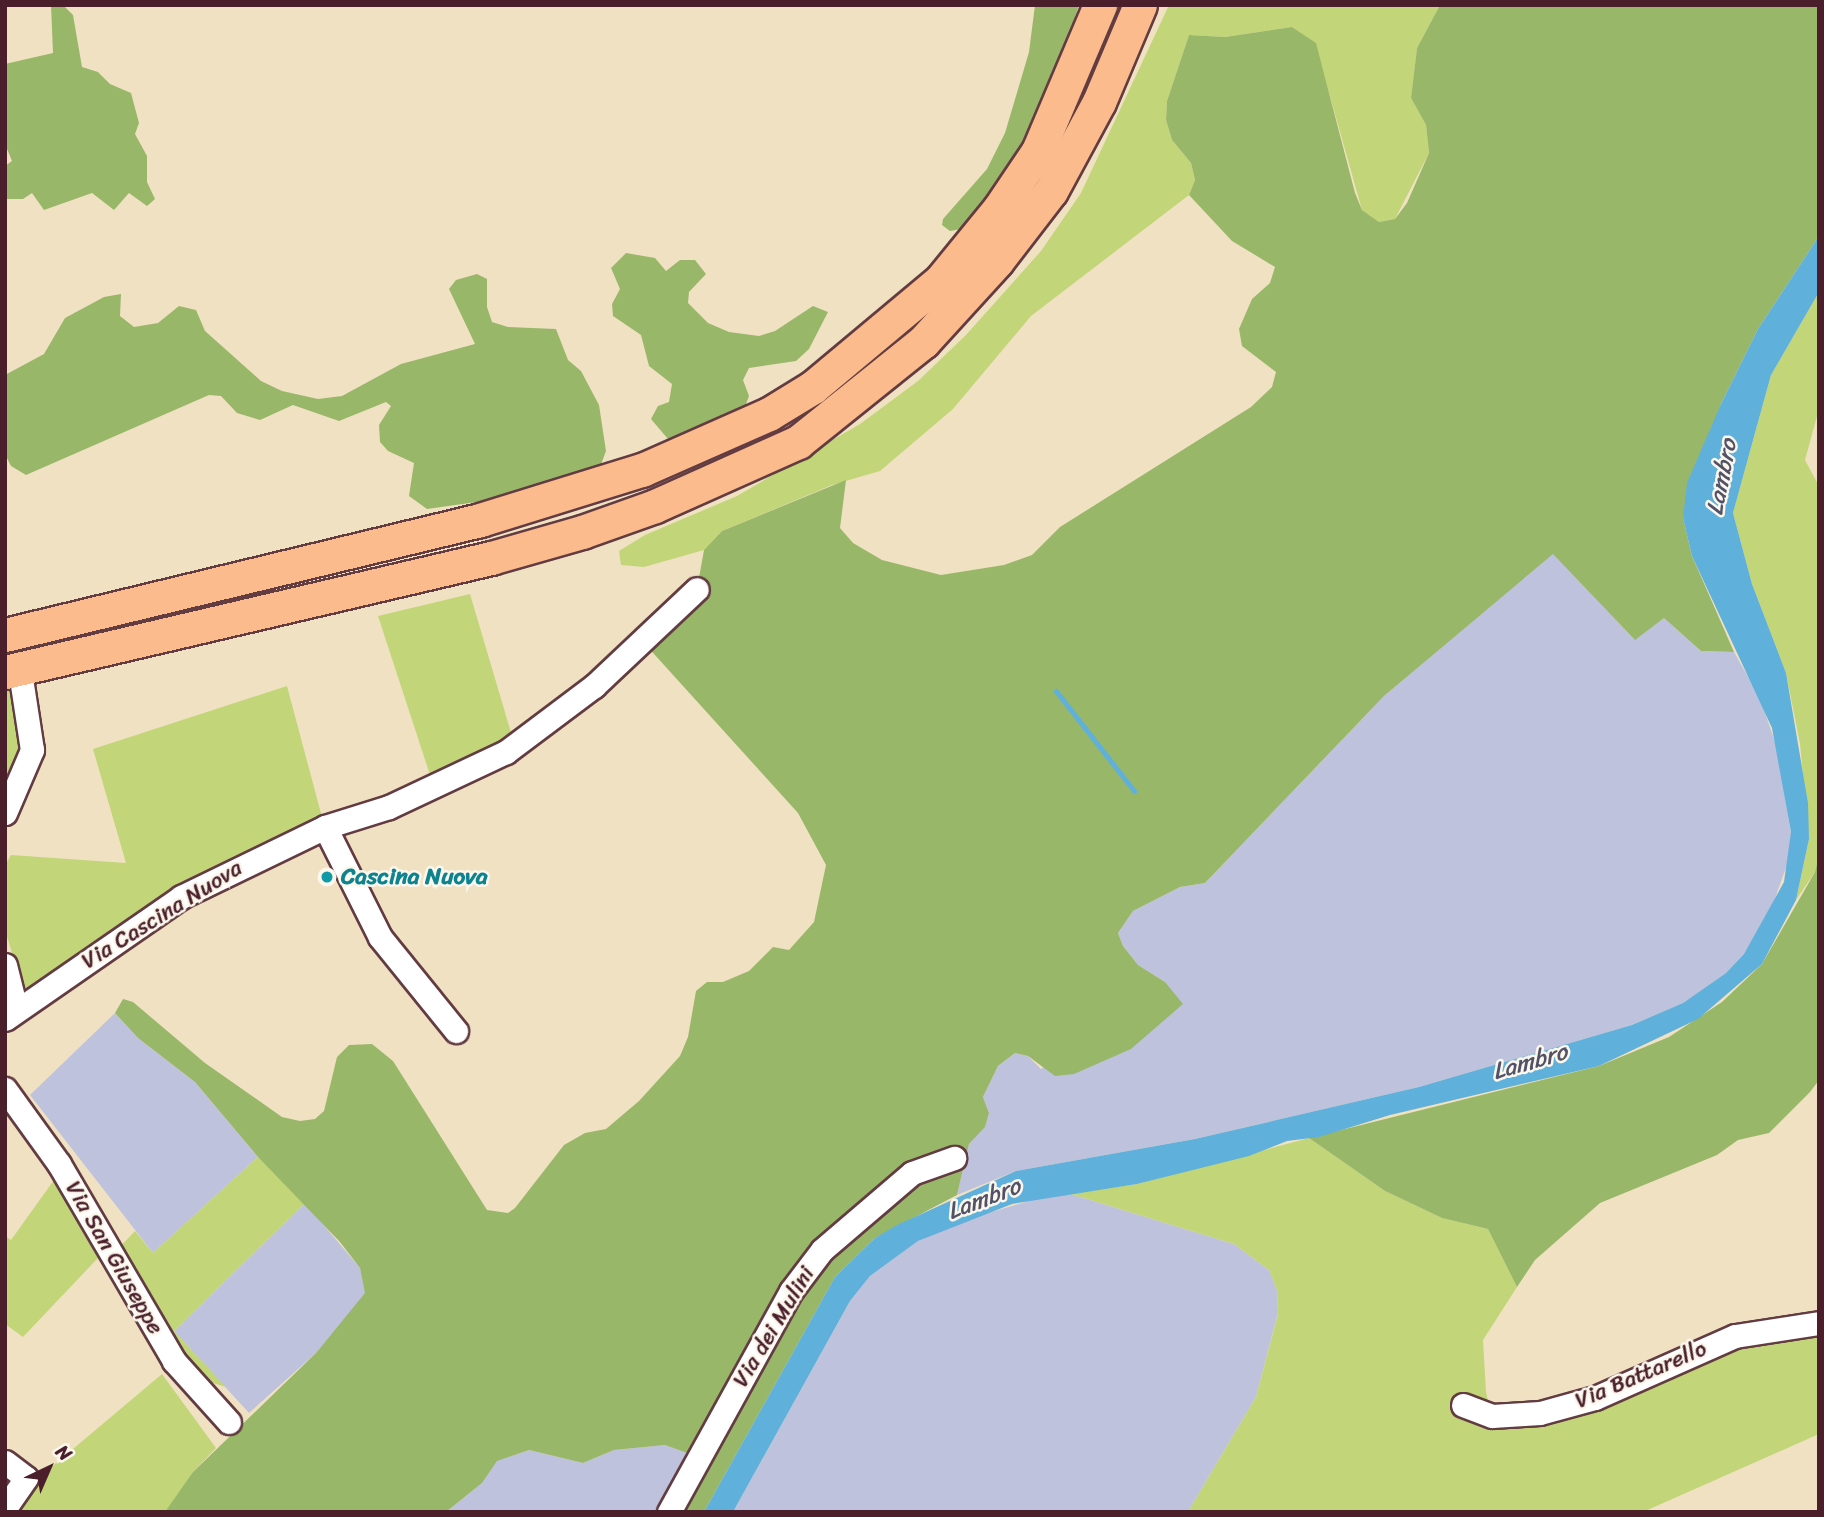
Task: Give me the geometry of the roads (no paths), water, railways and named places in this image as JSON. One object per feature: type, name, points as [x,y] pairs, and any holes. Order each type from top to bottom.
[{"type":"highway","points":[[5,635],[480,520],[642,470],[769,414],[813,387],[941,280],[999,209],[1038,151],[1100,5]]},
{"type":"highway","points":[[14,678],[582,533],[655,506],[798,442],[923,342],[1005,251],[1051,191],[1099,102],[1140,5]]},
{"type":"street","name":"Via Cascina Nuova","points":[[6,1018],[181,897],[247,861],[325,827],[389,807],[506,752],[594,687],[697,589]]},
{"type":"street","points":[[5,813],[32,750],[14,678]]},
{"type":"street","points":[[325,827],[380,937],[456,1031]]},
{"type":"street","points":[[5,965],[14,987],[6,1018]]},
{"type":"street","name":"Via San Giuseppe","points":[[5,1089],[59,1164],[174,1361],[229,1422]]},
{"type":"street","name":"Via dei Mulini","points":[[669,1512],[791,1291],[822,1250],[912,1173],[954,1158]]},
{"type":"street","name":"Via Battarello","points":[[1463,1405],[1492,1416],[1540,1413],[1595,1398],[1735,1336],[1819,1323]]},
{"type":"street","points":[[5,1462],[26,1478],[5,1508]]},
{"type":"water","name":"Lambro","points":[[1819,236],[1819,292],[1771,375],[1733,513],[1752,584],[1786,673],[1808,803],[1809,839],[1796,900],[1762,964],[1698,1019],[1599,1066],[1390,1115],[1319,1137],[1287,1141],[1249,1156],[1137,1184],[1012,1204],[918,1241],[870,1276],[850,1301],[733,1512],[704,1512],[835,1277],[875,1238],[897,1225],[1016,1171],[1195,1139],[1419,1087],[1632,1025],[1683,1003],[1726,973],[1744,954],[1784,882],[1791,832],[1772,728],[1692,556],[1683,518],[1687,483],[1721,404],[1758,329]]},
{"type":"waterway","points":[[1056,691],[1134,791]]},
{"type":"place","name":"Cascina Nuova","points":[[327,877]]}]
